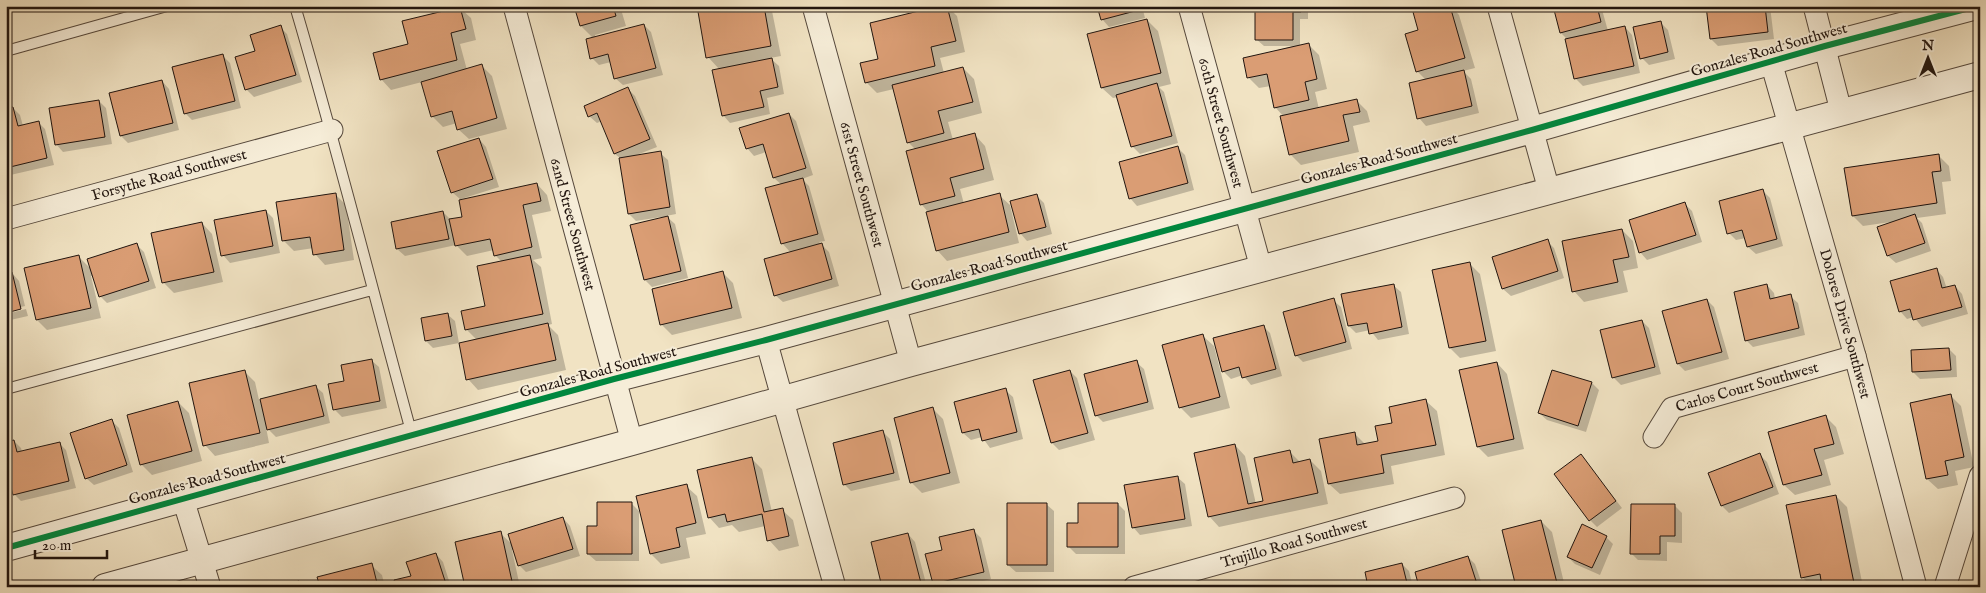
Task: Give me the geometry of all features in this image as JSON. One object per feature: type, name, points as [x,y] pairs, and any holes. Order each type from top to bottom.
[{"type":"street","name":"62nd Street Southwest","points":[[514,6],[632,442]]},
{"type":"street","name":"61st Street Southwest","points":[[813,6],[911,363]]},
{"type":"street","name":"60th Street Southwest","points":[[1189,6],[1261,268]]},
{"type":"street","points":[[1498,6],[1549,190]]},
{"type":"street","points":[[1814,6],[1841,111]]},
{"type":"street","name":"Gonzales Road Southwest","points":[[6,548],[614,379],[895,305],[1532,130],[1825,46],[1977,6]]},
{"type":"street","name":"Dolores Drive Southwest","points":[[1771,62],[1856,356],[1916,587]]},
{"type":"street","points":[[105,587],[911,363],[1980,75]]},
{"type":"street","name":"Forsythe Road Southwest","points":[[6,219],[332,130]]},
{"type":"street","points":[[766,340],[835,587]]},
{"type":"street","name":"Carlos Court Southwest","points":[[1654,437],[1672,408],[1856,356]]},
{"type":"street","points":[[1945,587],[1980,476]]},
{"type":"street","name":"Trujillo Road Southwest","points":[[1134,587],[1454,498]]},
{"type":"street","points":[[183,499],[210,587]]},
{"type":"lane","points":[[6,51],[167,6]]},
{"type":"lane","points":[[295,6],[332,130],[372,290],[412,436]]},
{"type":"lane","points":[[6,388],[372,290]]},
{"type":"building","points":[[574,6],[613,6],[616,16],[580,26]]},
{"type":"building","points":[[697,6],[764,6],[771,46],[706,58]]},
{"type":"building","points":[[939,6],[947,6],[956,41],[931,47],[935,66],[865,83],[860,63],[878,59],[870,23]]},
{"type":"building","points":[[1097,6],[1138,6],[1139,10],[1101,20]]},
{"type":"building","points":[[1255,6],[1301,6],[1301,12],[1293,12],[1293,40],[1255,40]]},
{"type":"building","points":[[1435,6],[1450,6],[1465,58],[1416,72],[1405,34],[1418,30],[1413,12]]},
{"type":"building","points":[[1553,6],[1597,6],[1601,22],[1560,33]]},
{"type":"building","points":[[1706,6],[1765,6],[1768,32],[1710,39]]},
{"type":"building","points":[[460,7],[466,29],[451,33],[457,60],[380,80],[373,53],[408,44],[402,21]]},
{"type":"building","points":[[1147,19],[1161,73],[1101,88],[1087,34]]},
{"type":"building","points":[[1661,21],[1668,52],[1640,59],[1633,27]]},
{"type":"building","points":[[644,24],[656,68],[614,79],[608,54],[590,59],[586,39]]},
{"type":"building","points":[[281,25],[296,75],[245,90],[235,57],[255,51],[250,35]]},
{"type":"building","points":[[1625,26],[1634,66],[1574,79],[1565,39]]},
{"type":"building","points":[[1309,43],[1317,79],[1305,82],[1309,100],[1274,108],[1267,74],[1247,78],[1243,58]]},
{"type":"building","points":[[223,54],[235,101],[184,114],[172,67]]},
{"type":"building","points":[[772,58],[778,87],[760,91],[764,107],[722,116],[712,70]]},
{"type":"building","points":[[482,64],[497,118],[457,130],[452,111],[431,117],[421,82]]},
{"type":"building","points":[[963,67],[973,102],[938,111],[944,133],[907,143],[892,85]]},
{"type":"building","points":[[1464,70],[1472,106],[1417,119],[1409,83]]},
{"type":"building","points":[[162,80],[173,123],[120,136],[109,93]]},
{"type":"building","points":[[1157,83],[1172,136],[1131,147],[1116,95]]},
{"type":"building","points":[[628,87],[650,139],[614,154],[597,113],[588,117],[584,106]]},
{"type":"building","points":[[1357,99],[1360,112],[1343,115],[1349,141],[1289,155],[1280,116]]},
{"type":"building","points":[[99,100],[105,137],[55,145],[49,108]]},
{"type":"building","points":[[13,107],[18,126],[39,121],[47,158],[6,168],[6,108]]},
{"type":"building","points":[[789,113],[806,168],[773,178],[763,144],[746,149],[739,128]]},
{"type":"building","points":[[975,133],[984,169],[950,178],[955,196],[920,205],[906,151]]},
{"type":"building","points":[[479,138],[493,179],[451,193],[437,151]]},
{"type":"building","points":[[1178,146],[1188,183],[1129,199],[1119,162]]},
{"type":"building","points":[[661,151],[670,207],[628,214],[619,158]]},
{"type":"building","points":[[1939,154],[1941,171],[1932,172],[1937,203],[1852,216],[1844,168]]},
{"type":"building","points":[[803,178],[818,234],[781,244],[765,188]]},
{"type":"building","points":[[1976,182],[1980,182],[1980,211],[1976,211]]},
{"type":"building","points":[[537,183],[541,201],[523,205],[532,247],[494,256],[490,239],[455,246],[449,219],[462,217],[459,200]]},
{"type":"building","points":[[1763,189],[1777,239],[1747,247],[1742,230],[1727,234],[1719,201]]},
{"type":"building","points":[[336,193],[344,250],[313,255],[310,237],[282,241],[276,202]]},
{"type":"building","points":[[1000,193],[1009,232],[936,251],[926,212]]},
{"type":"building","points":[[1037,194],[1046,227],[1019,234],[1010,201]]},
{"type":"building","points":[[1685,202],[1696,235],[1639,253],[1629,220]]},
{"type":"building","points":[[266,210],[273,246],[221,256],[214,220]]},
{"type":"building","points":[[443,211],[449,239],[396,249],[391,222]]},
{"type":"building","points":[[1915,214],[1925,243],[1887,256],[1877,227]]},
{"type":"building","points":[[668,216],[681,271],[644,280],[630,225]]},
{"type":"building","points":[[202,222],[214,272],[162,283],[151,233]]},
{"type":"building","points":[[1622,229],[1629,257],[1613,260],[1618,282],[1572,292],[1562,241]]},
{"type":"building","points":[[1548,239],[1558,271],[1502,289],[1492,257]]},
{"type":"building","points":[[137,243],[149,281],[99,297],[87,259]]},
{"type":"building","points":[[822,243],[832,279],[774,296],[764,259]]},
{"type":"building","points":[[79,255],[91,308],[36,320],[24,268]]},
{"type":"building","points":[[530,255],[543,314],[465,330],[461,311],[485,306],[477,266]]},
{"type":"building","points":[[1470,262],[1486,341],[1449,348],[1432,270]]},
{"type":"building","points":[[1937,268],[1942,288],[1955,285],[1962,307],[1913,320],[1910,309],[1899,312],[1890,281]]},
{"type":"building","points":[[723,271],[732,308],[660,325],[652,289]]},
{"type":"building","points":[[12,272],[21,309],[6,313],[6,274]]},
{"type":"building","points":[[1394,284],[1402,327],[1369,334],[1367,323],[1348,326],[1341,294]]},
{"type":"building","points":[[1767,284],[1770,299],[1791,294],[1799,328],[1745,341],[1734,292]]},
{"type":"building","points":[[1334,298],[1346,342],[1295,356],[1283,312]]},
{"type":"building","points":[[1707,299],[1722,352],[1677,364],[1662,311]]},
{"type":"building","points":[[448,313],[452,336],[425,341],[421,318]]},
{"type":"building","points":[[1642,320],[1655,367],[1612,378],[1600,330]]},
{"type":"building","points":[[548,323],[556,360],[466,380],[459,343]]},
{"type":"building","points":[[1264,325],[1276,369],[1242,378],[1239,367],[1222,372],[1213,338]]},
{"type":"building","points":[[1203,334],[1220,397],[1179,408],[1162,345]]},
{"type":"building","points":[[1949,348],[1951,370],[1912,372],[1911,350]]},
{"type":"building","points":[[372,359],[380,401],[333,410],[328,384],[344,381],[341,365]]},
{"type":"building","points":[[1137,360],[1148,402],[1095,416],[1084,374]]},
{"type":"building","points":[[1497,362],[1514,439],[1477,447],[1459,370]]},
{"type":"building","points":[[245,370],[260,433],[203,446],[189,383]]},
{"type":"building","points":[[1070,370],[1088,433],[1051,443],[1033,380]]},
{"type":"building","points":[[1552,370],[1592,382],[1578,426],[1538,413]]},
{"type":"building","points":[[316,385],[324,416],[267,430],[260,399]]},
{"type":"building","points":[[1006,388],[1017,432],[982,441],[979,429],[962,433],[954,402]]},
{"type":"building","points":[[1951,394],[1964,457],[1945,461],[1948,475],[1926,479],[1910,403]]},
{"type":"building","points":[[1426,399],[1436,445],[1381,455],[1384,473],[1328,484],[1319,439],[1355,432],[1357,445],[1378,441],[1375,426],[1392,423],[1389,407]]},
{"type":"building","points":[[178,401],[192,451],[140,465],[127,415]]},
{"type":"building","points":[[933,407],[950,473],[910,483],[894,418]]},
{"type":"building","points":[[1826,415],[1834,444],[1814,449],[1822,475],[1783,485],[1768,432]]},
{"type":"building","points":[[112,419],[127,465],[85,479],[70,433]]},
{"type":"building","points":[[883,430],[894,473],[843,485],[833,443]]},
{"type":"building","points":[[14,440],[17,452],[60,442],[69,481],[13,495],[6,468],[6,442]]},
{"type":"building","points":[[1235,444],[1248,504],[1263,501],[1254,458],[1290,450],[1293,463],[1310,459],[1318,493],[1208,517],[1194,453]]},
{"type":"building","points":[[1760,453],[1773,487],[1721,506],[1708,473]]},
{"type":"building","points":[[1581,454],[1616,501],[1589,521],[1554,474]]},
{"type":"building","points":[[752,457],[764,512],[783,508],[789,536],[767,541],[762,514],[727,522],[725,514],[708,518],[697,470]]},
{"type":"building","points":[[1178,476],[1185,519],[1132,528],[1124,485]]},
{"type":"building","points":[[687,484],[696,523],[676,528],[680,547],[650,554],[636,496]]},
{"type":"building","points":[[1836,495],[1854,583],[1835,587],[1822,587],[1820,574],[1801,578],[1786,505]]},
{"type":"building","points":[[597,502],[632,502],[632,554],[587,554],[587,526],[597,526]]},
{"type":"building","points":[[1007,503],[1047,503],[1047,565],[1007,565]]},
{"type":"building","points":[[1078,503],[1118,503],[1118,547],[1067,547],[1067,523],[1078,523]]},
{"type":"building","points":[[1631,504],[1675,504],[1675,536],[1660,536],[1660,554],[1630,554]]},
{"type":"building","points":[[563,517],[573,549],[518,566],[508,534]]},
{"type":"building","points":[[1541,520],[1558,587],[1516,587],[1502,530]]},
{"type":"building","points":[[1582,524],[1607,536],[1592,568],[1567,557]]},
{"type":"building","points":[[974,529],[984,572],[933,584],[925,554],[942,550],[939,537]]},
{"type":"building","points":[[501,531],[513,586],[465,587],[455,542]]},
{"type":"building","points":[[908,533],[922,587],[882,587],[871,542]]},
{"type":"building","points":[[436,553],[447,587],[396,587],[394,580],[411,576],[406,562]]},
{"type":"building","points":[[1468,556],[1478,587],[1419,587],[1415,572]]},
{"type":"building","points":[[372,563],[378,587],[320,587],[317,577]]},
{"type":"building","points":[[1402,563],[1408,587],[1368,587],[1365,572]]},
{"type":"building","points":[[299,581],[300,587],[277,587]]},
{"type":"cycle path","points":[[6,548],[614,379],[766,340],[1532,130],[1825,46],[1977,6]]}]
